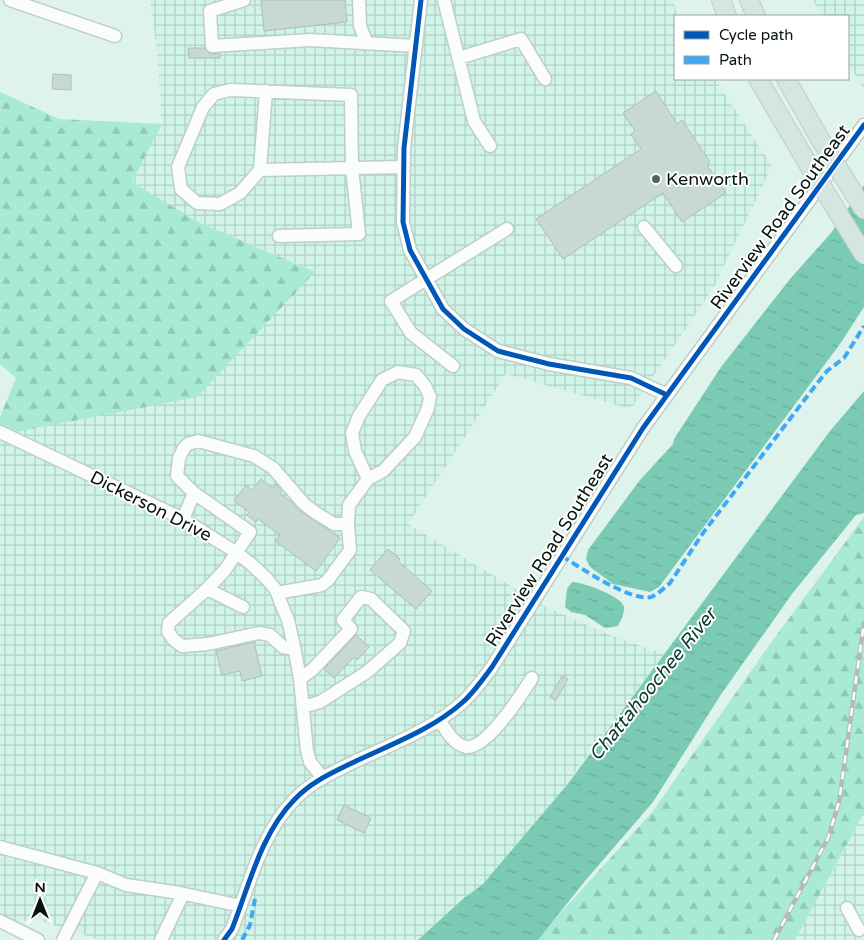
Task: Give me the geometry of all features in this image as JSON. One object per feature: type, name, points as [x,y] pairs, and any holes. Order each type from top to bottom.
[{"type":"highway","points":[[721,0],[728,15]]},
{"type":"highway","points":[[749,0],[756,15]]},
{"type":"highway","points":[[759,80],[864,255]]},
{"type":"highway","points":[[787,80],[864,210]]},
{"type":"street","points":[[10,0],[115,36]]},
{"type":"street","points":[[244,0],[210,11],[212,46],[310,40],[416,46]]},
{"type":"street","points":[[359,0],[360,26],[367,43]]},
{"type":"street","points":[[421,0],[407,117],[403,167],[403,222],[410,250],[443,309],[464,328],[498,351],[550,364],[631,378],[667,396]]},
{"type":"street","points":[[444,0],[474,122],[490,146]]},
{"type":"street","points":[[459,58],[521,39],[545,79]]},
{"type":"street","points":[[266,91],[260,170],[240,193],[220,204],[197,203],[181,189],[178,167],[203,107],[214,94],[230,90],[266,91],[351,95],[352,168],[359,234],[279,236]]},
{"type":"street","name":"Riverview Road Southeast","points":[[224,940],[232,929],[267,841],[293,800],[322,777],[407,737],[439,719],[462,702],[479,686],[620,462],[864,125]]},
{"type":"street","points":[[260,170],[403,167]]},
{"type":"street","points":[[644,227],[676,266]]},
{"type":"street","points":[[453,366],[411,334],[391,301],[507,229]]},
{"type":"street","points":[[277,593],[322,585],[328,580],[350,550],[348,524],[350,505],[368,479],[383,471],[415,437],[428,408],[430,398],[425,386],[416,375],[398,372],[382,380],[359,416],[352,434],[355,451],[368,479]]},
{"type":"street","name":"Dickerson Drive","points":[[0,432],[183,519],[237,553],[267,579],[277,593],[288,620],[300,678],[306,751],[310,762],[322,777]]},
{"type":"street","points":[[294,650],[283,648],[270,635],[259,633],[208,644],[182,646],[173,639],[168,630],[169,624],[225,570],[250,532],[194,493],[177,476],[179,458],[188,444],[198,441],[254,456],[273,468],[304,504],[316,513],[334,524],[348,524]]},
{"type":"street","points":[[183,519],[194,493]]},
{"type":"street","points":[[207,589],[243,607]]},
{"type":"street","points":[[300,678],[313,669],[351,628],[343,620],[361,597],[371,599],[404,631],[400,642],[367,672],[320,702],[303,707]]},
{"type":"street","points":[[439,719],[447,732],[457,742],[466,747],[474,745],[490,734],[513,707],[532,678]]},
{"type":"street","points":[[0,847],[97,873],[126,885],[241,906]]},
{"type":"street","points":[[63,940],[97,873]]},
{"type":"street","points":[[161,940],[183,894]]},
{"type":"street","points":[[847,908],[859,930]]},
{"type":"street","points":[[0,921],[38,940]]},
{"type":"shaded area","points":[[150,0],[673,0],[677,15],[674,15],[674,80],[716,80],[772,166],[714,287],[631,409],[506,374],[408,524],[544,606],[610,635],[664,654],[579,767],[521,850],[435,940],[100,940],[32,918],[0,931],[0,435],[315,272],[198,222],[132,182],[162,124],[157,51]]},
{"type":"shaded area","points":[[813,0],[864,0],[864,90],[849,64],[849,15],[821,15]]},
{"type":"shaded area","points":[[864,813],[864,940],[795,940]]},
{"type":"green space","points":[[0,92],[59,119],[162,124],[132,182],[198,222],[315,272],[197,397],[0,435],[0,417],[16,378],[0,364]]},
{"type":"green space","points":[[864,517],[864,813],[795,940],[536,940],[653,811],[770,644]]},
{"type":"water","points":[[864,185],[864,307],[840,344],[659,587],[650,592],[613,584],[590,567],[586,559],[588,550],[640,480],[673,444],[674,439],[721,367],[790,279],[831,233]]},
{"type":"water","name":"Chattahoochee River","points":[[864,391],[864,513],[856,515],[792,594],[722,693],[653,802],[585,881],[538,940],[418,940],[463,899],[483,884],[567,785],[830,431]]},
{"type":"water","points":[[572,582],[601,590],[622,603],[624,612],[618,626],[605,628],[585,615],[571,612],[565,607],[567,589]]},
{"type":"building","points":[[261,0],[345,0],[347,22],[264,31]]},
{"type":"building","points":[[188,48],[204,48],[209,53],[220,54],[220,58],[189,58]]},
{"type":"building","points":[[53,74],[71,75],[71,90],[52,89]]},
{"type":"building","name":"Kenworth","points":[[656,91],[677,124],[682,120],[710,162],[707,165],[726,193],[682,222],[663,193],[563,259],[536,219],[641,149],[631,134],[635,131],[623,113]]},
{"type":"building","points":[[261,479],[273,488],[276,484],[282,491],[280,494],[292,502],[299,510],[340,538],[316,571],[275,541],[280,535],[258,519],[256,522],[247,515],[249,512],[234,501],[246,485],[252,490]]},
{"type":"building","points":[[388,549],[400,559],[398,561],[432,591],[416,609],[370,570]]},
{"type":"building","points":[[356,635],[369,647],[357,660],[354,657],[334,678],[324,669]]},
{"type":"building","points":[[254,642],[262,676],[242,681],[240,671],[222,675],[216,651]]},
{"type":"building","points":[[562,676],[568,679],[556,700],[550,697]]},
{"type":"building","points":[[344,805],[371,818],[364,833],[337,820]]},
{"type":"railway","points":[[774,940],[828,838],[839,802],[864,623]]},
{"type":"marked path","points":[[562,556],[605,583],[631,594],[651,597],[658,593],[670,583],[703,533],[827,371],[844,358],[864,326]]},
{"type":"marked path","points":[[242,940],[250,925],[255,899]]},
{"type":"cycle path","points":[[421,0],[404,148],[403,222],[410,250],[443,309],[464,329],[498,351],[549,364],[631,378],[667,395]]},
{"type":"cycle path","points":[[224,940],[232,929],[250,878],[273,828],[295,799],[324,777],[439,720],[471,694],[492,667],[643,428],[864,125]]},
{"type":"place","name":"Kenworth","points":[[656,179]]}]
